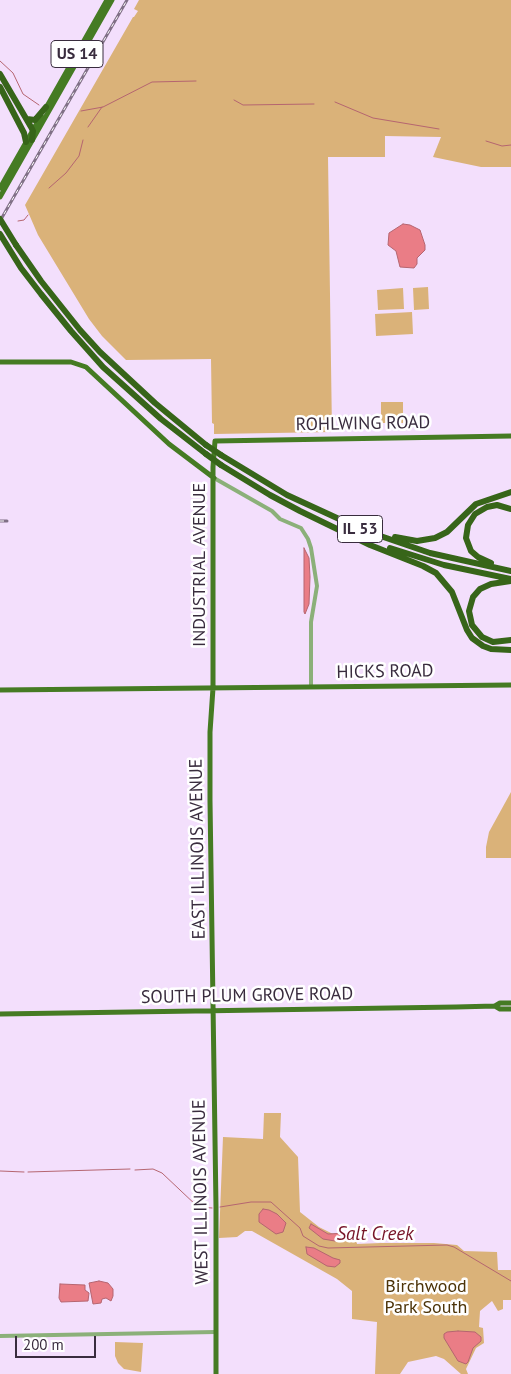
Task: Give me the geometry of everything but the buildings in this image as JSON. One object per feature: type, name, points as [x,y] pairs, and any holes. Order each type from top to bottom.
[{"type":"highway","points":[[0,74],[27,119],[36,130]]},
{"type":"highway","points":[[0,87],[29,141],[36,130]]},
{"type":"highway","points":[[27,119],[35,120],[46,107]]},
{"type":"highway","points":[[15,114],[23,126],[36,130]]},
{"type":"highway","name":"IL 53","points":[[0,219],[41,281],[100,352],[155,404],[221,455],[274,488],[343,522],[430,553],[511,570]]},
{"type":"highway","name":"IL 53","points":[[0,234],[21,268],[51,307],[103,367],[161,419],[206,454],[285,503],[356,536],[444,565],[511,580]]},
{"type":"highway","points":[[343,522],[355,524],[402,540],[428,540],[447,532],[478,503],[511,492]]},
{"type":"highway","points":[[511,509],[497,505],[483,508],[472,517],[466,534],[468,546],[478,557],[494,565],[511,570]]},
{"type":"highway","points":[[356,536],[370,545],[436,573],[452,592],[472,638],[491,649],[511,650]]},
{"type":"highway","points":[[511,580],[480,589],[473,597],[469,611],[472,625],[482,637],[493,642],[511,640]]},
{"type":"main road","name":"US 14","points":[[36,130],[107,0]]},
{"type":"main road","name":"US 14","points":[[36,130],[46,107],[112,0]]},
{"type":"main road","points":[[0,188],[29,141]]},
{"type":"main road","points":[[0,197],[29,141]]},
{"type":"main road","points":[[0,362],[71,362],[86,367],[169,444],[214,478]]},
{"type":"main road","name":"ROHLWING ROAD","points":[[215,441],[511,436]]},
{"type":"main road","name":"INDUSTRIAL AVENUE","points":[[213,688],[215,441]]},
{"type":"main road","name":"HICKS ROAD","points":[[213,688],[511,685]]},
{"type":"main road","points":[[0,690],[213,688]]},
{"type":"main road","name":"EAST ILLINOIS AVENUE","points":[[212,1010],[210,732],[213,688]]},
{"type":"main road","name":"SOUTH PLUM GROVE ROAD","points":[[0,1014],[495,1006],[511,1003]]},
{"type":"main road","name":"SOUTH PLUM GROVE ROAD","points":[[495,1006],[500,1009],[511,1009]]},
{"type":"main road","name":"WEST ILLINOIS AVENUE","points":[[212,1010],[216,1207],[216,1374]]},
{"type":"street","points":[[214,478],[272,511],[280,519],[301,528],[308,539],[317,586],[311,622],[311,687]]},
{"type":"street","points":[[0,1336],[215,1332]]},
{"type":"green space","points":[[139,0],[511,0],[511,167],[481,167],[433,157],[441,137],[385,136],[385,157],[328,157],[332,432],[214,434],[214,424],[212,423],[211,359],[126,360],[102,336],[89,319],[38,235],[25,205],[138,11],[134,9]]},
{"type":"green space","points":[[428,287],[429,309],[414,310],[413,288]]},
{"type":"green space","points":[[403,288],[404,309],[378,310],[377,290]]},
{"type":"green space","points":[[412,312],[413,334],[376,336],[375,314]]},
{"type":"green space","points":[[381,402],[403,402],[403,423],[381,423]]},
{"type":"green space","points":[[511,792],[511,858],[486,858],[489,832]]},
{"type":"green space","name":"Birchwood Park South","points":[[264,1113],[281,1113],[280,1137],[298,1157],[300,1212],[319,1227],[333,1234],[355,1230],[357,1244],[434,1243],[457,1245],[464,1251],[497,1252],[498,1270],[511,1270],[511,1300],[503,1300],[503,1309],[498,1311],[492,1301],[480,1311],[479,1327],[483,1328],[484,1343],[476,1348],[466,1369],[468,1374],[461,1374],[444,1359],[436,1356],[408,1362],[400,1374],[375,1374],[377,1322],[352,1319],[352,1291],[337,1279],[252,1231],[245,1231],[237,1237],[219,1238],[223,1137],[263,1139]]},
{"type":"green space","points":[[115,1342],[143,1343],[141,1372],[124,1369],[118,1363],[115,1356]]},
{"type":"shaded area","points":[[403,224],[420,230],[425,245],[425,250],[417,258],[417,264],[414,268],[400,267],[396,251],[388,245],[389,233]]},
{"type":"shaded area","points":[[304,548],[309,558],[310,577],[309,604],[305,614],[304,612]]},
{"type":"shaded area","points":[[263,1209],[277,1214],[286,1223],[283,1232],[276,1234],[259,1222],[259,1214]]},
{"type":"shaded area","points":[[311,1224],[328,1234],[347,1233],[349,1239],[335,1241],[323,1239],[309,1228]]},
{"type":"shaded area","points":[[306,1247],[314,1248],[340,1260],[340,1263],[335,1267],[327,1266],[307,1254]]},
{"type":"shaded area","points":[[99,1281],[108,1283],[113,1289],[113,1296],[111,1301],[106,1298],[102,1299],[101,1303],[93,1304],[89,1283]]},
{"type":"shaded area","points":[[60,1284],[85,1285],[85,1290],[89,1293],[88,1301],[61,1302],[59,1298]]},
{"type":"shaded area","points":[[447,1332],[475,1332],[481,1337],[481,1341],[473,1348],[466,1364],[458,1361],[444,1338],[444,1334]]},
{"type":"waterway","points":[[0,61],[13,73],[23,94],[39,105]]},
{"type":"waterway","points":[[81,111],[103,107],[152,82],[196,81]]},
{"type":"waterway","points":[[234,100],[243,105],[314,104]]},
{"type":"waterway","points":[[335,102],[373,118],[439,129]]},
{"type":"waterway","points":[[88,127],[102,107]]},
{"type":"waterway","points":[[49,188],[66,173],[79,156],[83,140]]},
{"type":"waterway","points":[[486,141],[502,146],[511,145]]},
{"type":"waterway","points":[[18,221],[24,220],[28,215]]},
{"type":"waterway","name":"Salt Creek","points":[[28,1172],[130,1169]]},
{"type":"waterway","name":"Salt Creek","points":[[135,1170],[153,1169],[162,1173],[198,1207],[212,1208]]},
{"type":"waterway","name":"Salt Creek","points":[[0,1171],[24,1172]]},
{"type":"waterway","name":"Salt Creek","points":[[220,1207],[251,1202],[271,1202],[300,1228],[303,1236],[319,1246],[328,1248],[447,1245],[454,1247],[511,1281]]},
{"type":"railway","points":[[0,221],[127,0]]},
{"type":"railway","points":[[0,521],[7,521]]}]
